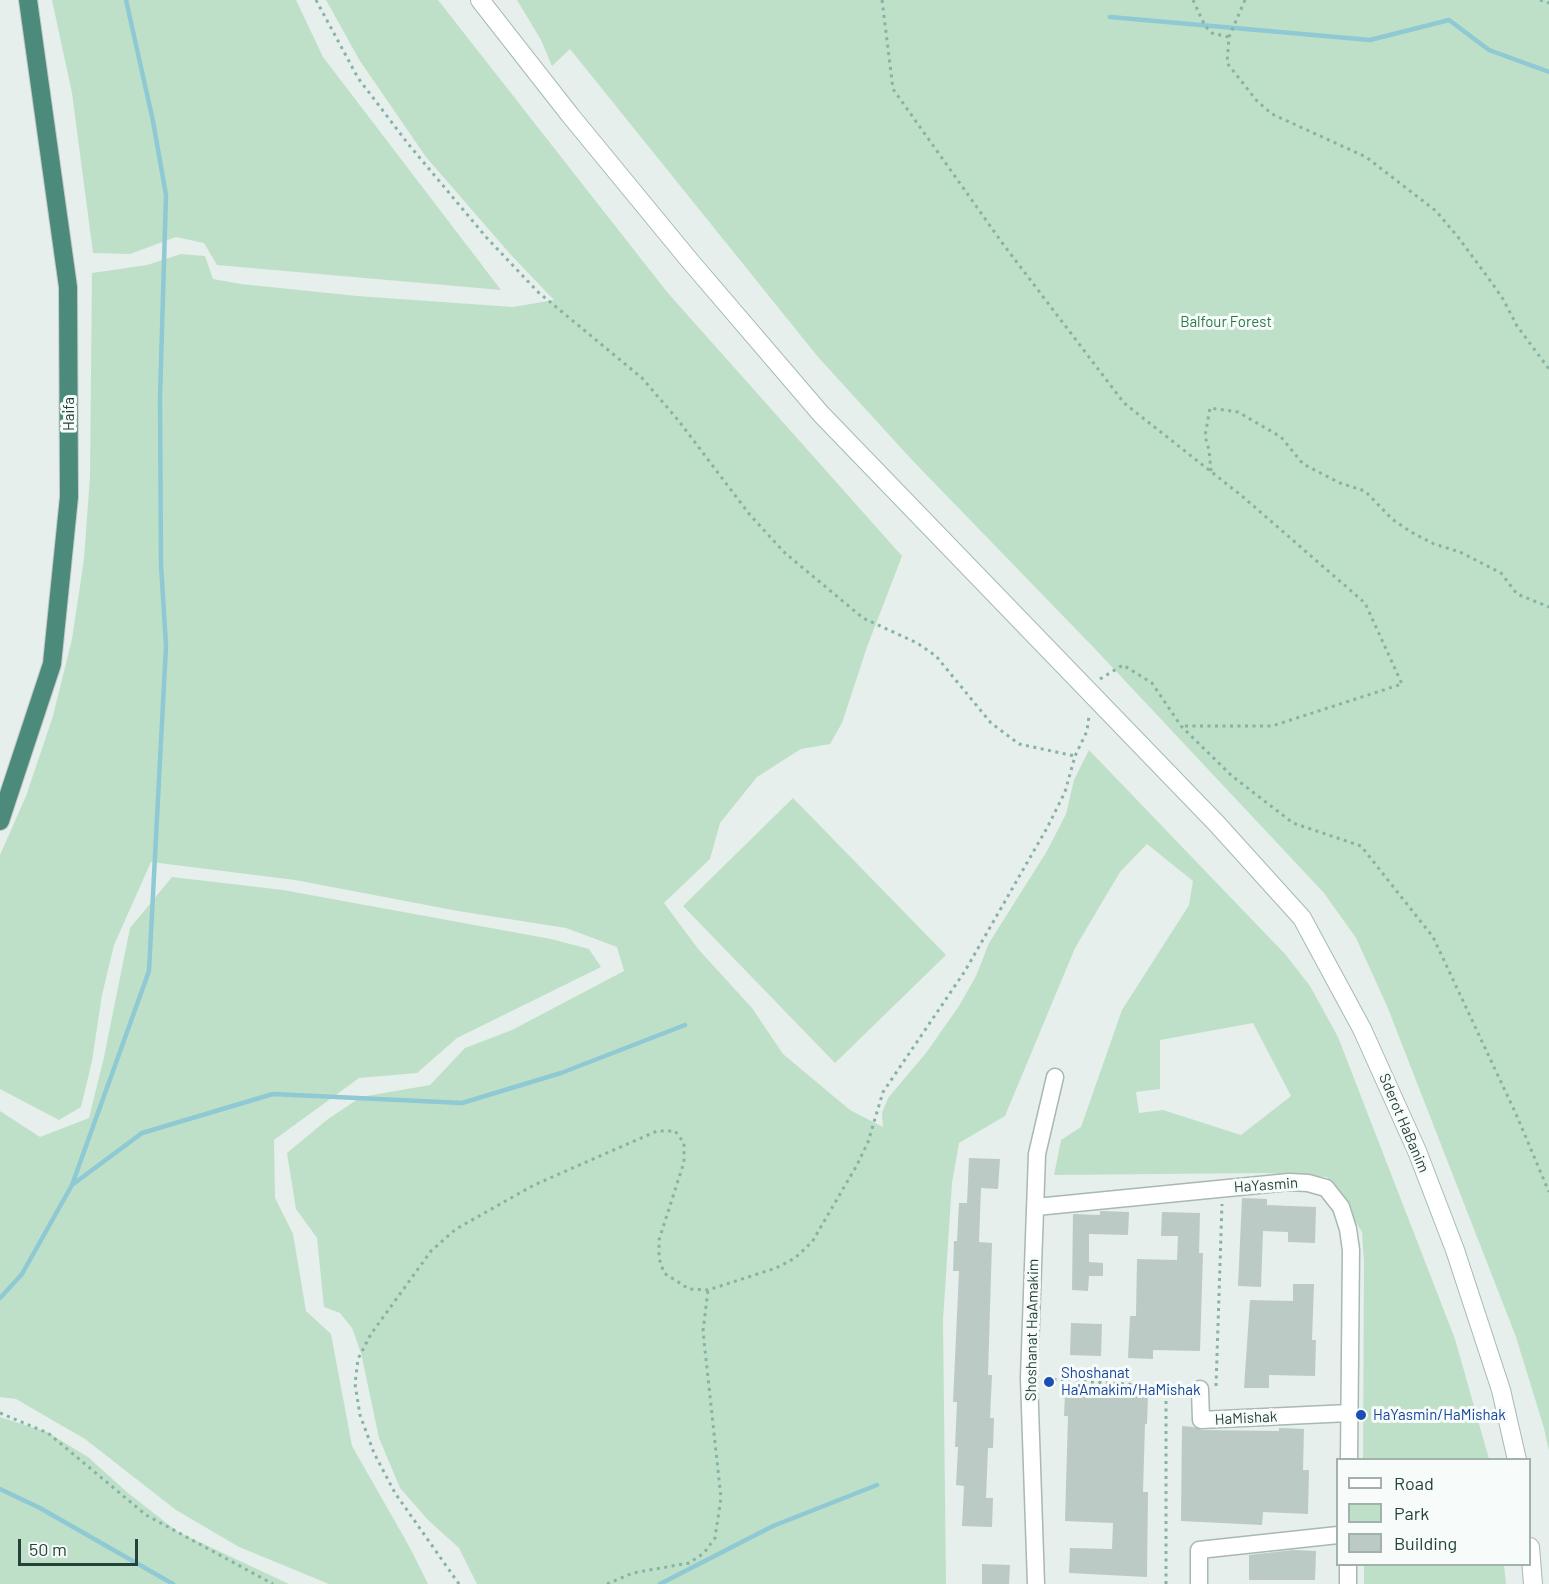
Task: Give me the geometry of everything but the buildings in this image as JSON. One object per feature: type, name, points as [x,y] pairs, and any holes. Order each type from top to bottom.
[{"type":"highway","name":"Haifa","points":[[0,821],[52,664],[69,497],[68,287],[28,0]]},
{"type":"main road","name":"Sderot HaBanim","points":[[480,0],[570,115],[690,261],[821,414],[1217,824],[1302,918],[1362,1029],[1417,1151],[1455,1250],[1501,1390],[1517,1458]]},
{"type":"main road","points":[[1531,1559],[1533,1584]]},
{"type":"street","name":"Shoshanat HaAmakim","points":[[1036,1584],[1029,1378],[1037,1154],[1054,1077]]},
{"type":"street","name":"HaYasmin","points":[[1036,1207],[1289,1182],[1308,1183],[1326,1188],[1341,1207],[1348,1229],[1350,1250],[1349,1458]]},
{"type":"street","name":"HaMishak","points":[[1200,1389],[1201,1420],[1349,1413]]},
{"type":"street","points":[[1199,1584],[1199,1550],[1336,1535]]},
{"type":"street","points":[[1348,1566],[1348,1584]]},
{"type":"path","points":[[316,0],[358,78],[409,145],[486,237],[538,292],[642,378],[678,420],[750,515],[786,554],[863,618],[917,643],[936,656],[991,723],[1019,744],[1075,756]]},
{"type":"path","points":[[882,0],[893,89],[1003,244],[1124,403],[1242,496],[1365,603],[1402,684],[1272,726],[1181,726]]},
{"type":"path","points":[[1193,0],[1205,26],[1212,33],[1229,37]]},
{"type":"path","points":[[1245,0],[1229,37],[1227,63],[1257,101],[1272,114],[1366,157],[1424,201],[1448,223],[1503,299],[1524,337],[1549,369]]},
{"type":"path","points":[[1540,0],[1549,3]]},
{"type":"path","points":[[1211,471],[1209,450],[1204,436],[1210,408],[1238,412],[1281,437],[1304,464],[1340,483],[1365,491],[1392,519],[1412,532],[1434,544],[1460,552],[1501,573],[1517,594],[1549,607]]},
{"type":"path","points":[[459,1584],[395,1493],[374,1453],[360,1415],[355,1384],[358,1359],[371,1334],[431,1251],[456,1229],[534,1185],[657,1131],[675,1131],[684,1143],[684,1162],[658,1240],[659,1258],[664,1273],[689,1289],[708,1290],[776,1268],[795,1258],[812,1242],[861,1158],[883,1092],[965,971],[1047,828],[1065,792],[1075,756],[1087,731],[1089,711],[1085,687],[1124,665],[1152,683],[1181,726],[1232,776],[1293,823],[1361,846],[1433,937],[1516,1114],[1549,1192]]},
{"type":"path","points":[[1029,1378],[1216,1389],[1222,1188]]},
{"type":"path","points":[[607,1584],[633,1573],[689,1563],[704,1553],[715,1538],[721,1498],[703,1331],[708,1290]]},
{"type":"path","points":[[1166,1386],[1166,1584]]},
{"type":"path","points":[[0,1413],[48,1433],[147,1515],[273,1584]]},
{"type":"green space","points":[[52,0],[296,0],[323,57],[501,290],[217,265],[204,243],[176,237],[130,254],[93,253],[72,93]]},
{"type":"green space","points":[[326,0],[438,0],[667,292],[902,556],[867,647],[842,723],[830,744],[801,749],[757,777],[720,823],[710,859],[664,903],[699,950],[752,1008],[783,1054],[850,1110],[883,1127],[882,1113],[888,1098],[926,1053],[959,1006],[976,976],[989,943],[1047,851],[1066,814],[1074,780],[1089,750],[1285,954],[1310,986],[1338,1037],[1455,1339],[1489,1458],[1363,1458],[1364,1263],[1362,1232],[1327,1177],[1264,1173],[1054,1175],[1061,1140],[1081,1127],[1122,1010],[1189,905],[1193,881],[1147,844],[1120,872],[1075,948],[1005,1116],[959,1143],[952,1183],[943,1320],[946,1584],[477,1584],[459,1548],[428,1520],[400,1488],[379,1438],[361,1353],[352,1328],[340,1313],[324,1307],[317,1238],[296,1209],[287,1153],[328,1119],[361,1097],[430,1085],[465,1048],[512,1030],[624,971],[617,947],[566,928],[458,911],[295,880],[151,862],[114,945],[81,1107],[59,1120],[0,1089],[0,855],[26,796],[53,716],[72,639],[84,559],[90,476],[92,273],[147,265],[181,254],[205,256],[213,279],[241,284],[357,296],[513,307],[554,300],[511,255],[426,157],[360,61]],"holes":[[[1253,1023],[1291,1096],[1241,1135],[1163,1110],[1139,1113],[1136,1092],[1160,1089],[1160,1040]]]},
{"type":"green space","name":"Balfour Forest","points":[[517,0],[1549,0],[1549,1451],[1516,1337],[1387,1006],[1356,938],[1324,893],[1097,651],[912,460],[818,357],[570,49],[552,66],[541,40]]},
{"type":"green space","points":[[793,798],[946,955],[835,1063],[683,906]]},
{"type":"green space","points":[[172,877],[283,890],[551,939],[589,949],[601,967],[457,1038],[417,1073],[359,1078],[274,1140],[275,1198],[293,1234],[306,1311],[331,1334],[352,1446],[428,1584],[329,1584],[239,1547],[176,1510],[85,1439],[16,1399],[0,1397],[0,1111],[40,1137],[89,1118],[130,928]]},
{"type":"green space","points":[[0,1417],[47,1432],[88,1457],[128,1493],[178,1532],[289,1584],[0,1584]]},
{"type":"green space","points":[[1364,1566],[1504,1566],[1506,1584],[1364,1584]]},
{"type":"waterway","points":[[72,1185],[149,971],[166,646],[161,564],[160,397],[166,195],[153,121],[126,0]]},
{"type":"waterway","points":[[1110,17],[1370,40],[1449,20],[1489,50],[1549,72]]},
{"type":"waterway","points":[[0,1298],[22,1274],[72,1185],[142,1133],[273,1094],[462,1103],[561,1073],[685,1025]]},
{"type":"waterway","points":[[660,1584],[773,1526],[877,1485]]},
{"type":"waterway","points":[[0,1489],[40,1508],[173,1584]]},
{"type":"place","name":"Shoshanat Ha'Amakim/HaMishak","points":[[1049,1382]]},
{"type":"place","name":"HaYasmin/HaMishak","points":[[1361,1415]]}]
